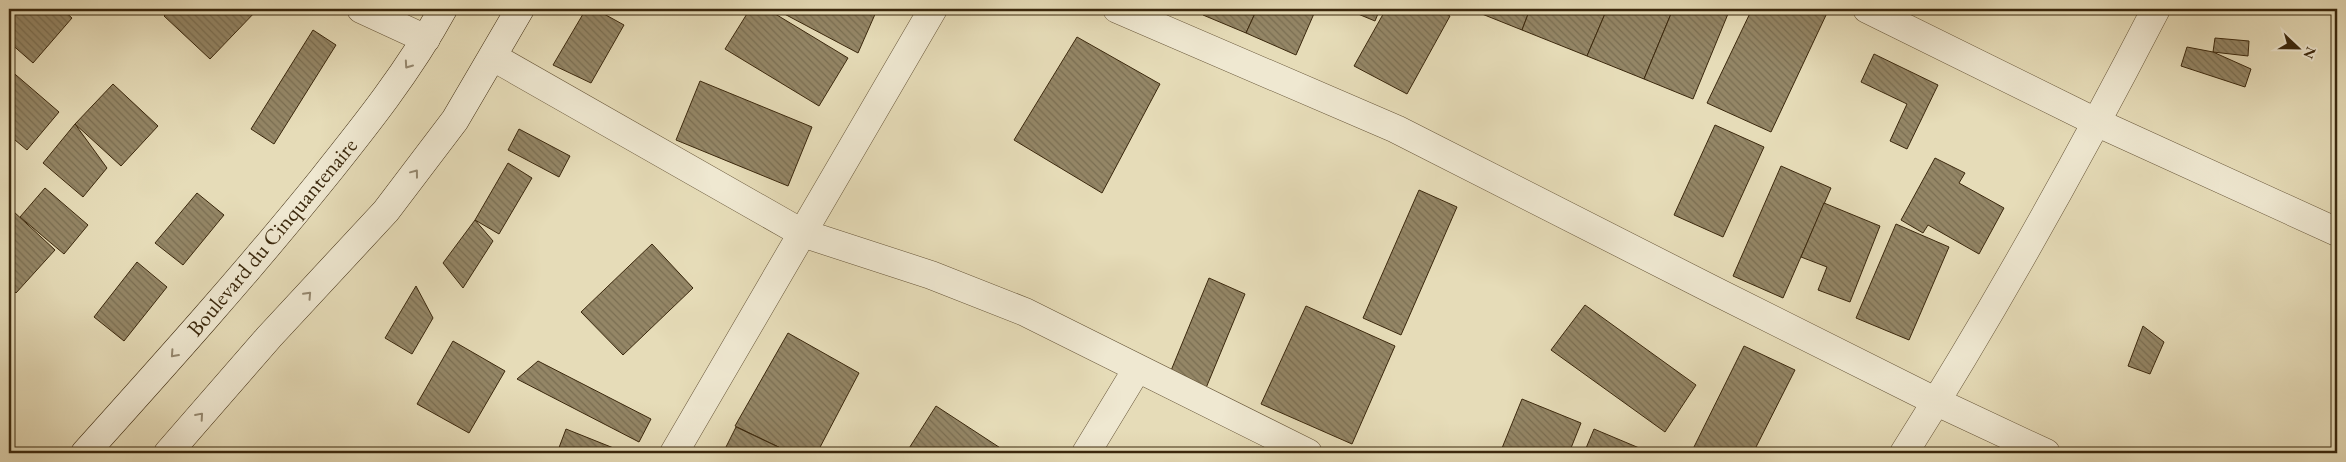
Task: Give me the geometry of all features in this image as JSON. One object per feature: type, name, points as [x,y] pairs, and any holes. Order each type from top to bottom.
[{"type":"street","points":[[361,9],[426,39]]},
{"type":"street","name":"Boulevard du Cinquantenaire","points":[[85,453],[256,262],[374,115],[426,39],[443,9]]},
{"type":"street","points":[[168,453],[269,337],[386,211],[455,120],[520,9]]},
{"type":"street","points":[[674,453],[933,9]]},
{"type":"street","points":[[1116,9],[1396,129],[1937,402],[2046,453]]},
{"type":"street","points":[[1867,9],[2098,123],[2337,232]]},
{"type":"street","points":[[1904,453],[1937,402],[2098,123],[2156,9]]},
{"type":"street","points":[[493,57],[802,233],[931,275],[1026,312],[1308,453]]},
{"type":"street","points":[[1086,453],[1137,369]]},
{"type":"building","points":[[20,9],[62,9],[72,18],[33,63],[9,42],[9,21]]},
{"type":"building","points":[[171,9],[258,9],[210,59],[164,16]]},
{"type":"building","points":[[586,9],[595,9],[624,25],[591,83],[553,65]]},
{"type":"building","points":[[750,9],[767,9],[848,58],[819,106],[725,49]]},
{"type":"building","points":[[775,9],[870,9],[876,12],[858,53]]},
{"type":"building","points":[[1206,9],[1257,9],[1246,33],[1203,15]]},
{"type":"building","points":[[1257,9],[1316,9],[1296,55],[1246,33]]},
{"type":"building","points":[[1346,9],[1380,9],[1375,21]]},
{"type":"building","points":[[1386,9],[1437,9],[1450,16],[1407,94],[1354,66]]},
{"type":"building","points":[[1484,9],[1530,9],[1522,30],[1482,14]]},
{"type":"building","points":[[1530,9],[1607,9],[1587,56],[1522,30]]},
{"type":"building","points":[[1607,9],[1673,9],[1644,79],[1587,56]]},
{"type":"building","points":[[1673,9],[1730,9],[1693,99],[1644,79]]},
{"type":"building","points":[[1752,9],[1819,9],[1827,13],[1771,132],[1707,103]]},
{"type":"building","points":[[313,30],[336,45],[274,144],[251,129]]},
{"type":"building","points":[[1077,37],[1160,84],[1102,193],[1014,140]]},
{"type":"building","points":[[2215,38],[2249,41],[2248,56],[2213,52]]},
{"type":"building","points":[[2187,47],[2213,52],[2251,69],[2245,87],[2181,66]]},
{"type":"building","points":[[1874,54],[1938,85],[1907,149],[1890,141],[1907,104],[1861,82]]},
{"type":"building","points":[[9,69],[59,112],[27,150],[9,135]]},
{"type":"building","points":[[700,81],[812,127],[788,186],[676,140]]},
{"type":"building","points":[[113,84],[158,126],[121,166],[75,124]]},
{"type":"building","points":[[75,124],[107,168],[83,197],[43,163]]},
{"type":"building","points":[[1715,125],[1764,147],[1723,237],[1674,215]]},
{"type":"building","points":[[519,129],[570,156],[559,177],[508,150]]},
{"type":"building","points":[[1935,158],[1965,173],[1959,183],[2004,208],[1979,254],[1928,225],[1923,233],[1901,220]]},
{"type":"building","points":[[508,163],[532,178],[499,234],[475,220]]},
{"type":"building","points":[[1781,166],[1831,188],[1783,298],[1733,276]]},
{"type":"building","points":[[45,188],[88,225],[64,254],[20,217]]},
{"type":"building","points":[[1419,190],[1457,207],[1401,335],[1363,318]]},
{"type":"building","points":[[197,193],[224,215],[183,265],[155,243]]},
{"type":"building","points":[[1824,203],[1880,226],[1850,302],[1818,290],[1827,267],[1801,257]]},
{"type":"building","points":[[13,211],[55,250],[16,293],[9,286],[9,216]]},
{"type":"building","points":[[475,220],[493,241],[463,288],[443,263]]},
{"type":"building","points":[[1896,224],[1949,247],[1909,340],[1856,318]]},
{"type":"building","points":[[652,244],[693,288],[623,355],[581,312]]},
{"type":"building","points":[[137,262],[167,287],[124,341],[94,317]]},
{"type":"building","points":[[1209,278],[1245,294],[1206,388],[1170,373]]},
{"type":"building","points":[[416,286],[433,318],[412,354],[385,338]]},
{"type":"building","points":[[1585,305],[1696,385],[1665,432],[1551,350]]},
{"type":"building","points":[[1306,306],[1395,346],[1352,444],[1261,404]]},
{"type":"building","points":[[2143,326],[2164,342],[2150,374],[2128,366]]},
{"type":"building","points":[[788,333],[859,373],[817,453],[791,453],[735,426]]},
{"type":"building","points":[[453,341],[505,371],[469,433],[417,404]]},
{"type":"building","points":[[1744,346],[1795,370],[1753,453],[1691,453]]},
{"type":"building","points":[[538,361],[651,419],[639,442],[517,379]]},
{"type":"building","points":[[1522,399],[1581,423],[1569,453],[1500,453]]},
{"type":"building","points":[[936,406],[1008,453],[906,453]]},
{"type":"building","points":[[736,427],[791,453],[723,453]]},
{"type":"building","points":[[566,429],[626,453],[557,453]]},
{"type":"building","points":[[1594,429],[1644,450],[1642,453],[1584,453]]}]
